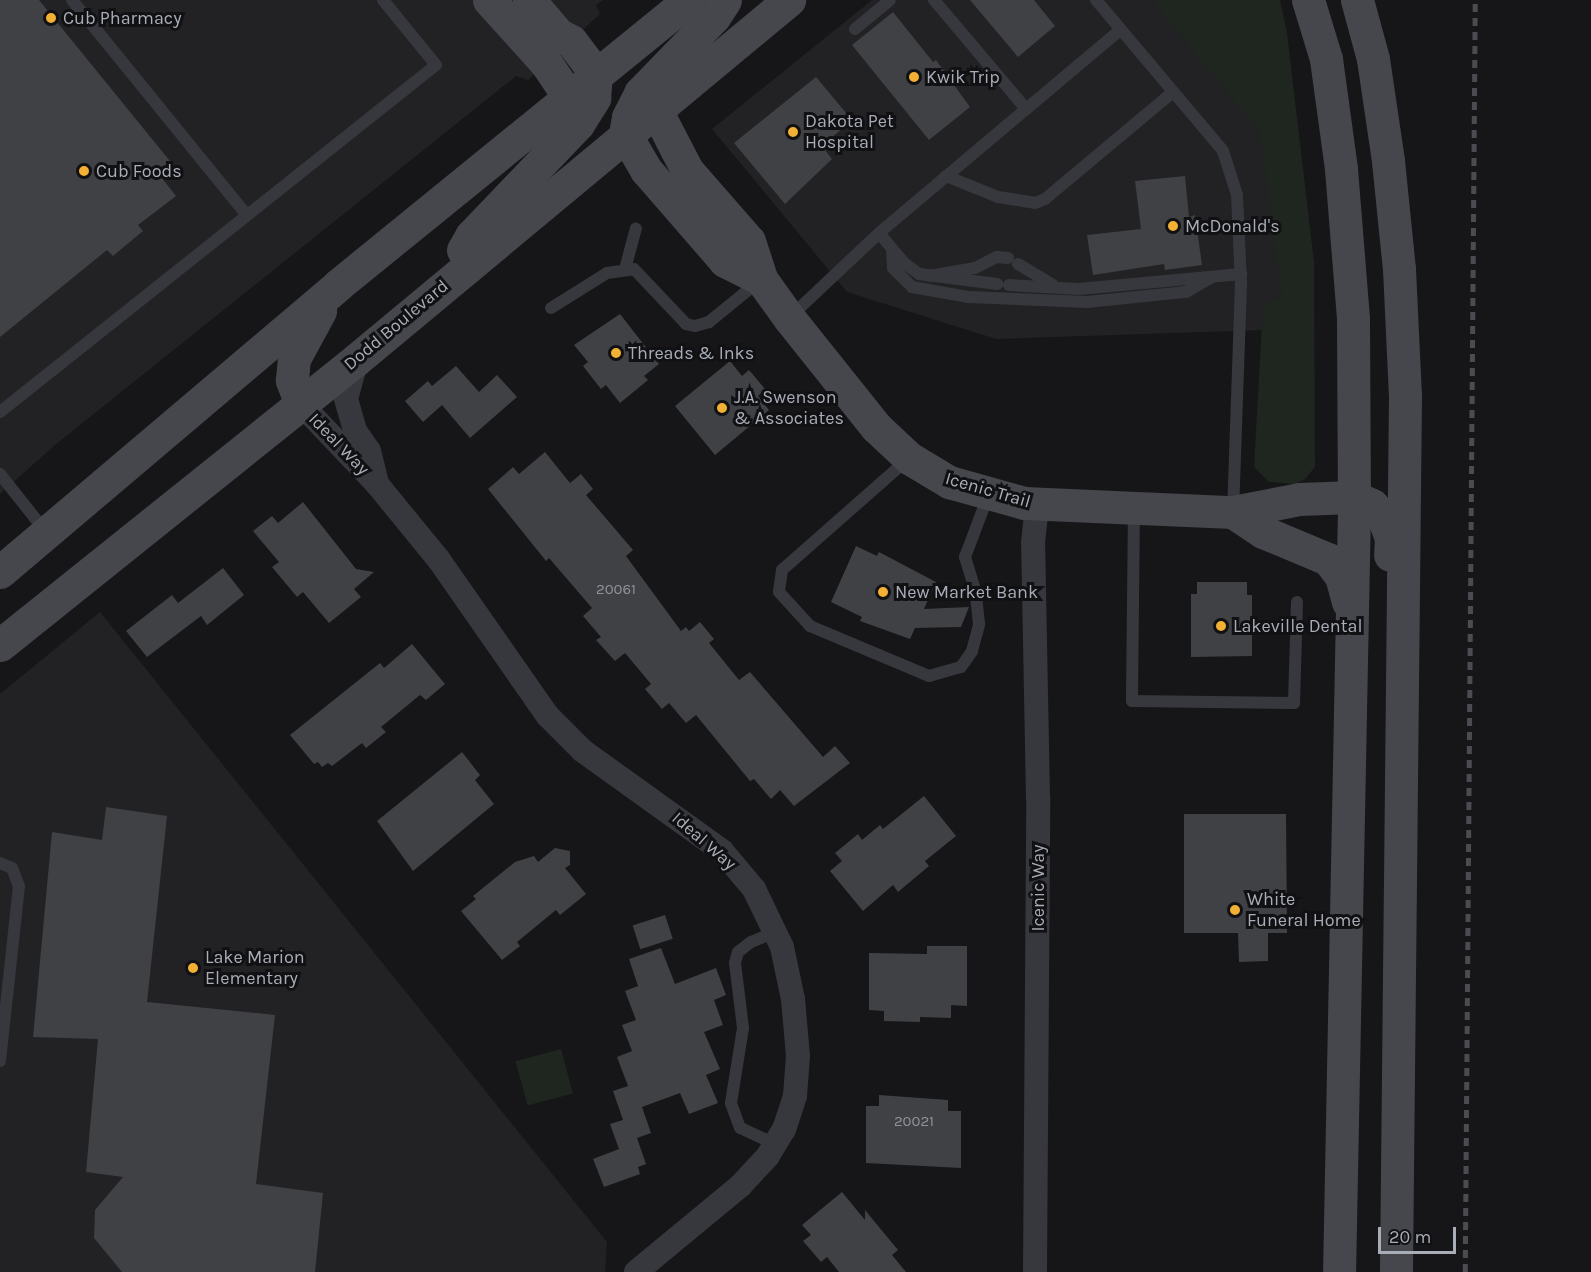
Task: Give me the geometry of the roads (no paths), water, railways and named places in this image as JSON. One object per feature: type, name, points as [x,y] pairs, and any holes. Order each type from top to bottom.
[{"type":"main road","points":[[489,0],[546,63],[568,96]]},
{"type":"main road","points":[[431,296],[471,236],[578,124],[594,98],[596,74],[571,41],[558,34],[529,0]]},
{"type":"main road","points":[[0,572],[338,285],[689,0]]},
{"type":"main road","points":[[625,134],[628,117],[640,93],[714,17],[725,0]]},
{"type":"main road","name":"Dodd Boulevard","points":[[0,645],[357,359],[789,0]]},
{"type":"main road","points":[[1308,0],[1326,59],[1341,169],[1353,319],[1354,498],[1339,1272]]},
{"type":"main road","points":[[1357,0],[1373,59],[1399,269],[1405,394],[1400,633],[1396,1272]]},
{"type":"main road","name":"Icenic Trail","points":[[656,110],[687,170],[749,241],[761,279],[789,318],[876,427],[909,458],[949,482],[1037,504],[1134,506],[1233,512],[1299,499],[1354,498]]},
{"type":"main road","name":"Icenic Trail","points":[[625,134],[646,170],[725,261],[761,279]]},
{"type":"main road","points":[[301,404],[292,380],[294,359],[308,330],[338,285]]},
{"type":"main road","points":[[1354,498],[1372,505],[1384,519],[1391,538],[1389,575],[1400,633]]},
{"type":"main road","points":[[1233,512],[1263,532],[1328,559],[1341,576],[1352,613]]},
{"type":"street","name":"Ideal Way","points":[[357,359],[346,399],[355,431],[369,451],[377,484]]},
{"type":"street","name":"Ideal Way","points":[[301,404],[377,484],[439,560],[548,716],[583,751],[722,851],[753,889],[776,932],[793,999],[798,1056],[795,1096],[775,1144],[740,1186],[636,1272]]},
{"type":"street","name":"Icenic Way","points":[[1035,1272],[1038,798],[1033,543],[1037,504]]},
{"type":"lane","points":[[72,0],[247,215]]},
{"type":"lane","points":[[0,412],[435,65],[383,0]]},
{"type":"lane","points":[[855,29],[890,0]]},
{"type":"lane","points":[[934,0],[1026,109]]},
{"type":"lane","points":[[1096,0],[1223,151],[1237,195],[1241,274],[1233,512]]},
{"type":"lane","points":[[789,318],[879,233],[1120,30]]},
{"type":"lane","points":[[946,176],[998,197],[1035,203],[1045,199],[1173,92]]},
{"type":"lane","points":[[625,269],[636,228]]},
{"type":"lane","points":[[879,233],[904,263],[928,277],[1079,289],[1241,274]]},
{"type":"lane","points":[[892,249],[893,268],[912,287],[969,297],[1087,302],[1186,292],[1212,277]]},
{"type":"lane","points":[[928,277],[943,271],[975,268],[997,257],[1013,261],[1056,286]]},
{"type":"lane","points":[[551,308],[607,273],[634,269],[686,324],[695,326],[709,322],[761,279]]},
{"type":"lane","points":[[909,458],[782,570],[779,592],[810,626],[929,676],[961,667],[972,651],[979,624],[976,593],[965,557],[989,493]]},
{"type":"lane","points":[[0,474],[47,533]]},
{"type":"lane","points":[[1134,506],[1132,701],[1294,703],[1297,602]]},
{"type":"lane","points":[[0,863],[12,868],[19,886],[0,1061]]},
{"type":"lane","points":[[775,1144],[740,1128],[731,1103],[743,1028],[735,963],[738,952],[751,942],[776,932]]},
{"type":"railway","points":[[1465,1272],[1475,0]]},
{"type":"place","name":"Cub Pharmacy","points":[[51,18]]},
{"type":"place","name":"Kwik Trip","points":[[914,77]]},
{"type":"place","name":"Dakota Pet Hospital","points":[[793,132]]},
{"type":"place","name":"Cub Foods","points":[[84,171]]},
{"type":"place","name":"McDonald's","points":[[1173,226]]},
{"type":"place","name":"Threads & Inks","points":[[616,353]]},
{"type":"place","name":"J.A. Swenson & Associates","points":[[722,408]]},
{"type":"place","name":"New Market Bank","points":[[883,592]]},
{"type":"place","name":"Lakeville Dental","points":[[1221,626]]},
{"type":"place","name":"White Funeral Home","points":[[1235,910]]},
{"type":"place","name":"Lake Marion Elementary","points":[[193,968]]}]
